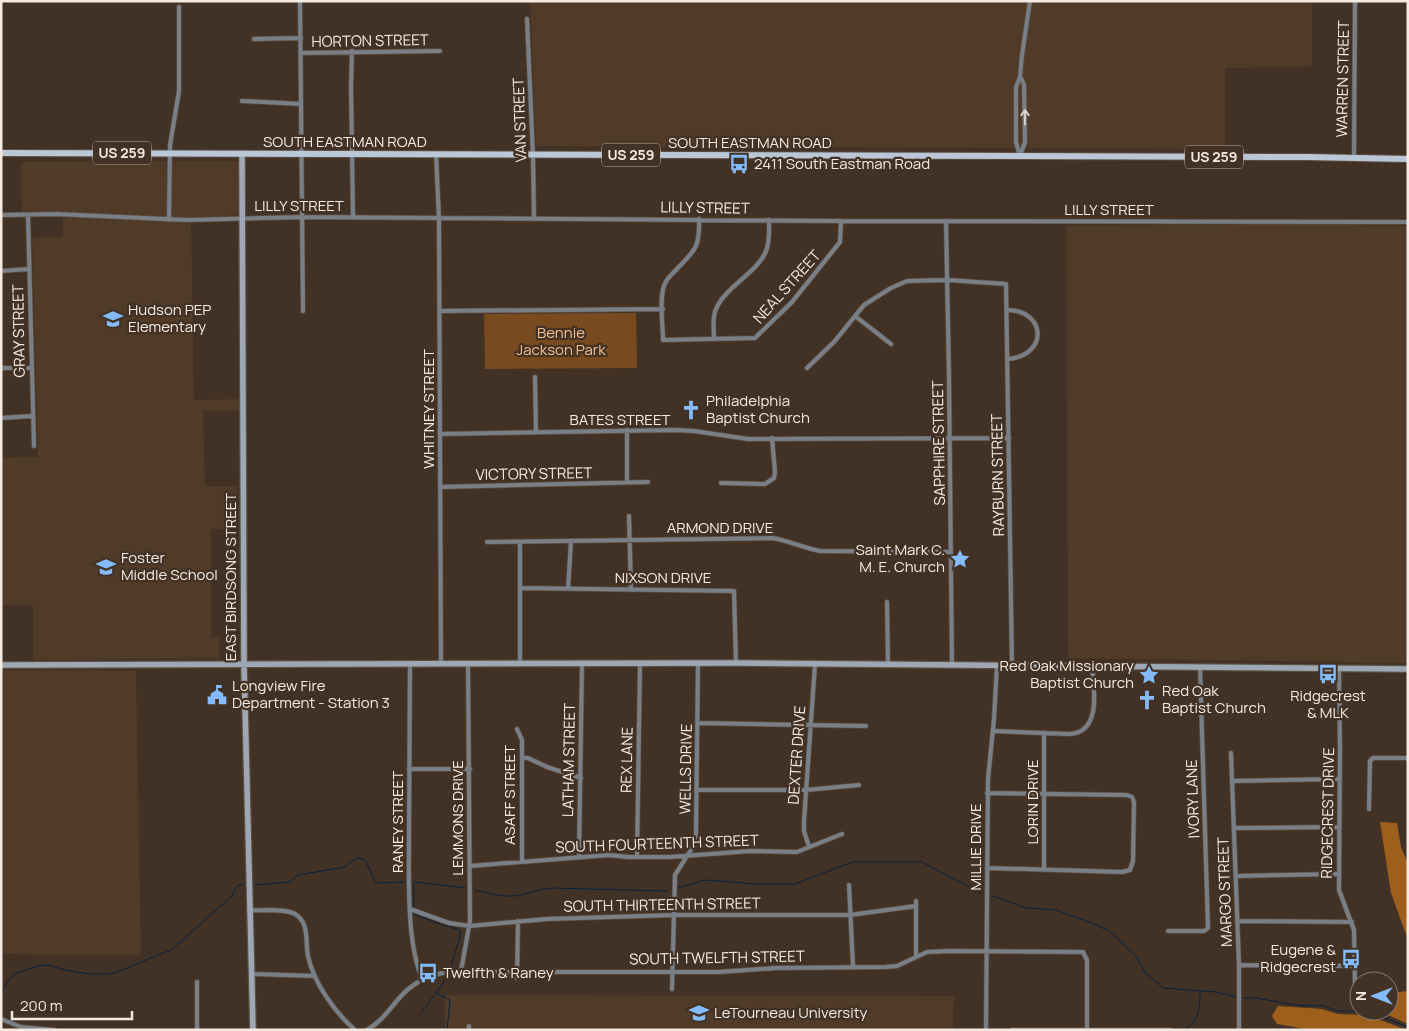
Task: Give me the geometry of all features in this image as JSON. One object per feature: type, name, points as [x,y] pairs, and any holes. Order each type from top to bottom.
[{"type":"main road","name":"SOUTH EASTMAN ROAD","points":[[1,153],[1354,157],[1408,159]]},
{"type":"street","points":[[300,1],[303,310]]},
{"type":"street","points":[[1020,156],[1016,142],[1016,87],[1020,77],[1030,1]]},
{"type":"street","name":"WARREN STREET","points":[[1354,157],[1355,1]]},
{"type":"street","points":[[169,220],[170,138],[179,98],[179,7]]},
{"type":"street","name":"VAN STREET","points":[[527,20],[534,154],[534,219]]},
{"type":"street","name":"HORTON STREET","points":[[254,39],[301,38]]},
{"type":"street","points":[[352,51],[352,217]]},
{"type":"street","name":"HORTON STREET","points":[[301,53],[440,51]]},
{"type":"street","points":[[1020,77],[1024,85],[1025,142],[1020,156]]},
{"type":"street","points":[[242,101],[301,104]]},
{"type":"street","name":"EAST BIRDSONG STREET","points":[[242,154],[244,664],[253,1030]]},
{"type":"street","name":"WHITNEY STREET","points":[[436,154],[440,219],[441,663]]},
{"type":"street","name":"LILLY STREET","points":[[1,215],[56,214],[169,220],[352,217],[841,221],[1408,222]]},
{"type":"street","name":"GRAY STREET","points":[[28,215],[34,446]]},
{"type":"street","points":[[440,311],[663,309],[663,290],[666,281],[697,246],[699,220]]},
{"type":"street","points":[[714,340],[715,310],[720,301],[766,252],[769,240],[769,220]]},
{"type":"street","name":"NEAL STREET","points":[[663,309],[663,340],[755,338],[792,302],[840,242],[841,221]]},
{"type":"street","name":"SAPPHIRE STREET","points":[[946,221],[952,665]]},
{"type":"street","points":[[1,271],[29,269]]},
{"type":"street","points":[[666,270],[671,276]]},
{"type":"street","points":[[807,368],[834,342],[869,301],[907,281],[948,280]]},
{"type":"street","name":"RAYBURN STREET","points":[[948,280],[1006,284],[1008,310],[1012,665]]},
{"type":"street","points":[[1008,310],[1019,312],[1029,317],[1036,326],[1037,336],[1030,351],[1021,356],[1008,359]]},
{"type":"street","points":[[855,316],[891,344]]},
{"type":"street","points":[[1,368],[31,368]]},
{"type":"street","points":[[535,377],[536,432]]},
{"type":"street","points":[[1,418],[32,416]]},
{"type":"street","points":[[627,430],[627,482]]},
{"type":"street","name":"BATES STREET","points":[[440,434],[627,430],[694,431],[737,438],[1008,438]]},
{"type":"street","points":[[721,483],[765,484],[770,482],[774,478],[775,472],[772,438]]},
{"type":"street","name":"VICTORY STREET","points":[[440,487],[648,482]]},
{"type":"street","points":[[629,516],[631,590]]},
{"type":"street","name":"ARMOND DRIVE","points":[[487,542],[773,538],[802,548],[820,551],[951,552]]},
{"type":"street","points":[[568,589],[570,541]]},
{"type":"street","points":[[520,542],[520,663]]},
{"type":"street","name":"NIXSON DRIVE","points":[[520,588],[734,590],[736,663]]},
{"type":"street","points":[[887,602],[888,664]]},
{"type":"street","name":"RANEY STREET","points":[[410,663],[410,909],[414,953],[423,980]]},
{"type":"street","name":"LEMMONS DRIVE","points":[[461,971],[470,926],[468,663]]},
{"type":"street","points":[[1,665],[736,663],[1408,669]]},
{"type":"street","name":"LATHAM STREET","points":[[579,857],[582,664]]},
{"type":"street","name":"REX LANE","points":[[637,857],[640,664]]},
{"type":"street","name":"WELLS DRIVE","points":[[672,989],[675,875],[689,855],[695,839],[698,664]]},
{"type":"street","name":"DEXTER DRIVE","points":[[809,847],[804,831],[815,664]]},
{"type":"street","name":"MILLIE DRIVE","points":[[986,1030],[987,793],[997,665]]},
{"type":"street","points":[[993,731],[1075,734],[1083,731],[1090,722],[1094,704],[1092,666]]},
{"type":"street","name":"IVORY LANE","points":[[1168,932],[1207,930],[1206,832],[1200,667]]},
{"type":"street","name":"RIDGECREST DRIVE","points":[[1339,668],[1340,893],[1352,922],[1355,939],[1355,971]]},
{"type":"street","points":[[698,723],[866,726]]},
{"type":"street","name":"ASAFF STREET","points":[[517,729],[522,738],[522,862]]},
{"type":"street","name":"LORIN DRIVE","points":[[1044,733],[1044,870]]},
{"type":"street","name":"MARGO STREET","points":[[1231,753],[1239,964],[1239,1030]]},
{"type":"street","points":[[522,758],[528,758],[547,767],[581,778]]},
{"type":"street","points":[[1369,809],[1370,761],[1373,758],[1408,758]]},
{"type":"street","points":[[409,769],[470,769]]},
{"type":"street","points":[[1232,781],[1340,779]]},
{"type":"street","points":[[697,790],[806,790],[859,784]]},
{"type":"street","points":[[987,793],[1131,796],[1134,802],[1133,861],[1130,870],[1122,872],[987,868]]},
{"type":"street","points":[[1234,828],[1339,827]]},
{"type":"street","name":"SOUTH FOURTEENTH STREET","points":[[470,866],[609,855],[637,857],[750,851],[797,852],[842,834]]},
{"type":"street","points":[[1236,876],[1339,874]]},
{"type":"street","points":[[849,885],[853,967]]},
{"type":"street","name":"SOUTH THIRTEENTH STREET","points":[[410,909],[449,923],[470,926],[518,921],[674,915],[850,915],[916,904],[916,956]]},
{"type":"street","points":[[249,910],[288,911],[297,915],[305,928],[308,955],[315,976],[333,1006],[355,1030]]},
{"type":"street","points":[[517,978],[518,921]]},
{"type":"street","points":[[1237,921],[1352,922]]},
{"type":"street","name":"SOUTH TWELFTH STREET","points":[[367,1030],[388,1014],[404,993],[423,980],[439,974],[461,971],[726,971],[776,968],[897,966],[928,952],[1080,952],[1085,954],[1087,960],[1087,1030]]},
{"type":"street","points":[[1239,964],[1355,966]]},
{"type":"street","points":[[252,974],[315,976]]},
{"type":"street","points":[[196,982],[197,1030]]},
{"type":"street","points":[[1,1019],[21,1027],[54,1030]]},
{"type":"street","points":[[1012,1030],[1170,1030]]},
{"type":"shaded area","points":[[530,1],[1312,1],[1312,66],[1225,68],[1225,149],[536,146]]},
{"type":"shaded area","points":[[239,161],[239,215],[191,218],[194,400],[239,399],[239,410],[203,411],[205,486],[237,486],[237,529],[211,529],[211,638],[219,638],[219,658],[33,660],[33,605],[1,605],[1,458],[38,457],[32,238],[63,237],[63,211],[22,211],[21,162]]},
{"type":"shaded area","points":[[1261,224],[1408,226],[1408,663],[1068,658],[1066,226]]},
{"type":"shaded area","points":[[1,670],[136,671],[141,955],[1,954]]},
{"type":"shaded area","points":[[1380,822],[1397,823],[1401,847],[1408,864],[1408,940],[1391,893]]},
{"type":"shaded area","points":[[1408,991],[1408,1024],[1399,1020],[1399,992]]},
{"type":"shaded area","name":"LeTourneau University","points":[[445,995],[954,996],[953,1030],[445,1030]]},
{"type":"shaded area","points":[[1278,1006],[1322,1009],[1338,1014],[1349,1014],[1349,1021],[1383,1021],[1407,1030],[1311,1030],[1277,1024],[1272,1016]]},
{"type":"green space","name":"Bennie Jackson Park","points":[[636,313],[637,368],[485,369],[484,314]]},
{"type":"waterway","points":[[255,885],[289,882],[298,875],[345,867],[359,858],[365,860],[375,881],[378,883],[404,882]]},
{"type":"waterway","points":[[678,888],[705,880],[757,884],[795,884],[852,862],[922,862],[982,894]]},
{"type":"waterway","points":[[414,907],[414,882],[466,888]]},
{"type":"waterway","points":[[1,992],[9,979],[16,973],[38,966],[48,965],[90,974],[107,974],[115,973],[171,950],[232,896],[237,886],[244,884]]},
{"type":"waterway","points":[[475,890],[509,896],[553,888],[667,891]]},
{"type":"waterway","points":[[993,896],[1026,908],[1056,910],[1109,931],[1136,956],[1145,972],[1163,988],[1216,992],[1236,997]]},
{"type":"waterway","points":[[414,914],[460,930],[460,937],[451,966]]},
{"type":"waterway","points":[[446,978],[436,993],[450,1000],[447,1030]]},
{"type":"waterway","points":[[1184,1030],[1193,1023],[1198,1014],[1200,992]]},
{"type":"waterway","points":[[420,1014],[436,993]]},
{"type":"waterway","points":[[1244,998],[1256,998],[1295,1005],[1324,1006],[1338,1011],[1349,1011]]},
{"type":"waterway","points":[[1392,1021],[1408,1027]]},
{"type":"place","name":"2411 South Eastman Road","points":[[739,164]]},
{"type":"place","name":"Hudson PEP Elementary","points":[[113,319]]},
{"type":"place","name":"Philadelphia Baptist Church","points":[[691,410]]},
{"type":"place","name":"Saint Mark C. M. E. Church","points":[[960,559]]},
{"type":"place","name":"Foster Middle School","points":[[106,567]]},
{"type":"place","name":"Ridgecrest & MLK","points":[[1328,674]]},
{"type":"place","name":"Red Oak Missionary Baptist Church","points":[[1149,675]]},
{"type":"place","name":"Longview Fire Department - Station 3","points":[[217,695]]},
{"type":"place","name":"Red Oak Baptist Church","points":[[1147,700]]},
{"type":"place","name":"Eugene & Ridgecrest","points":[[1351,959]]},
{"type":"place","name":"Twelfth & Raney","points":[[428,973]]},
{"type":"place","name":"LeTourneau University","points":[[699,1013]]}]
